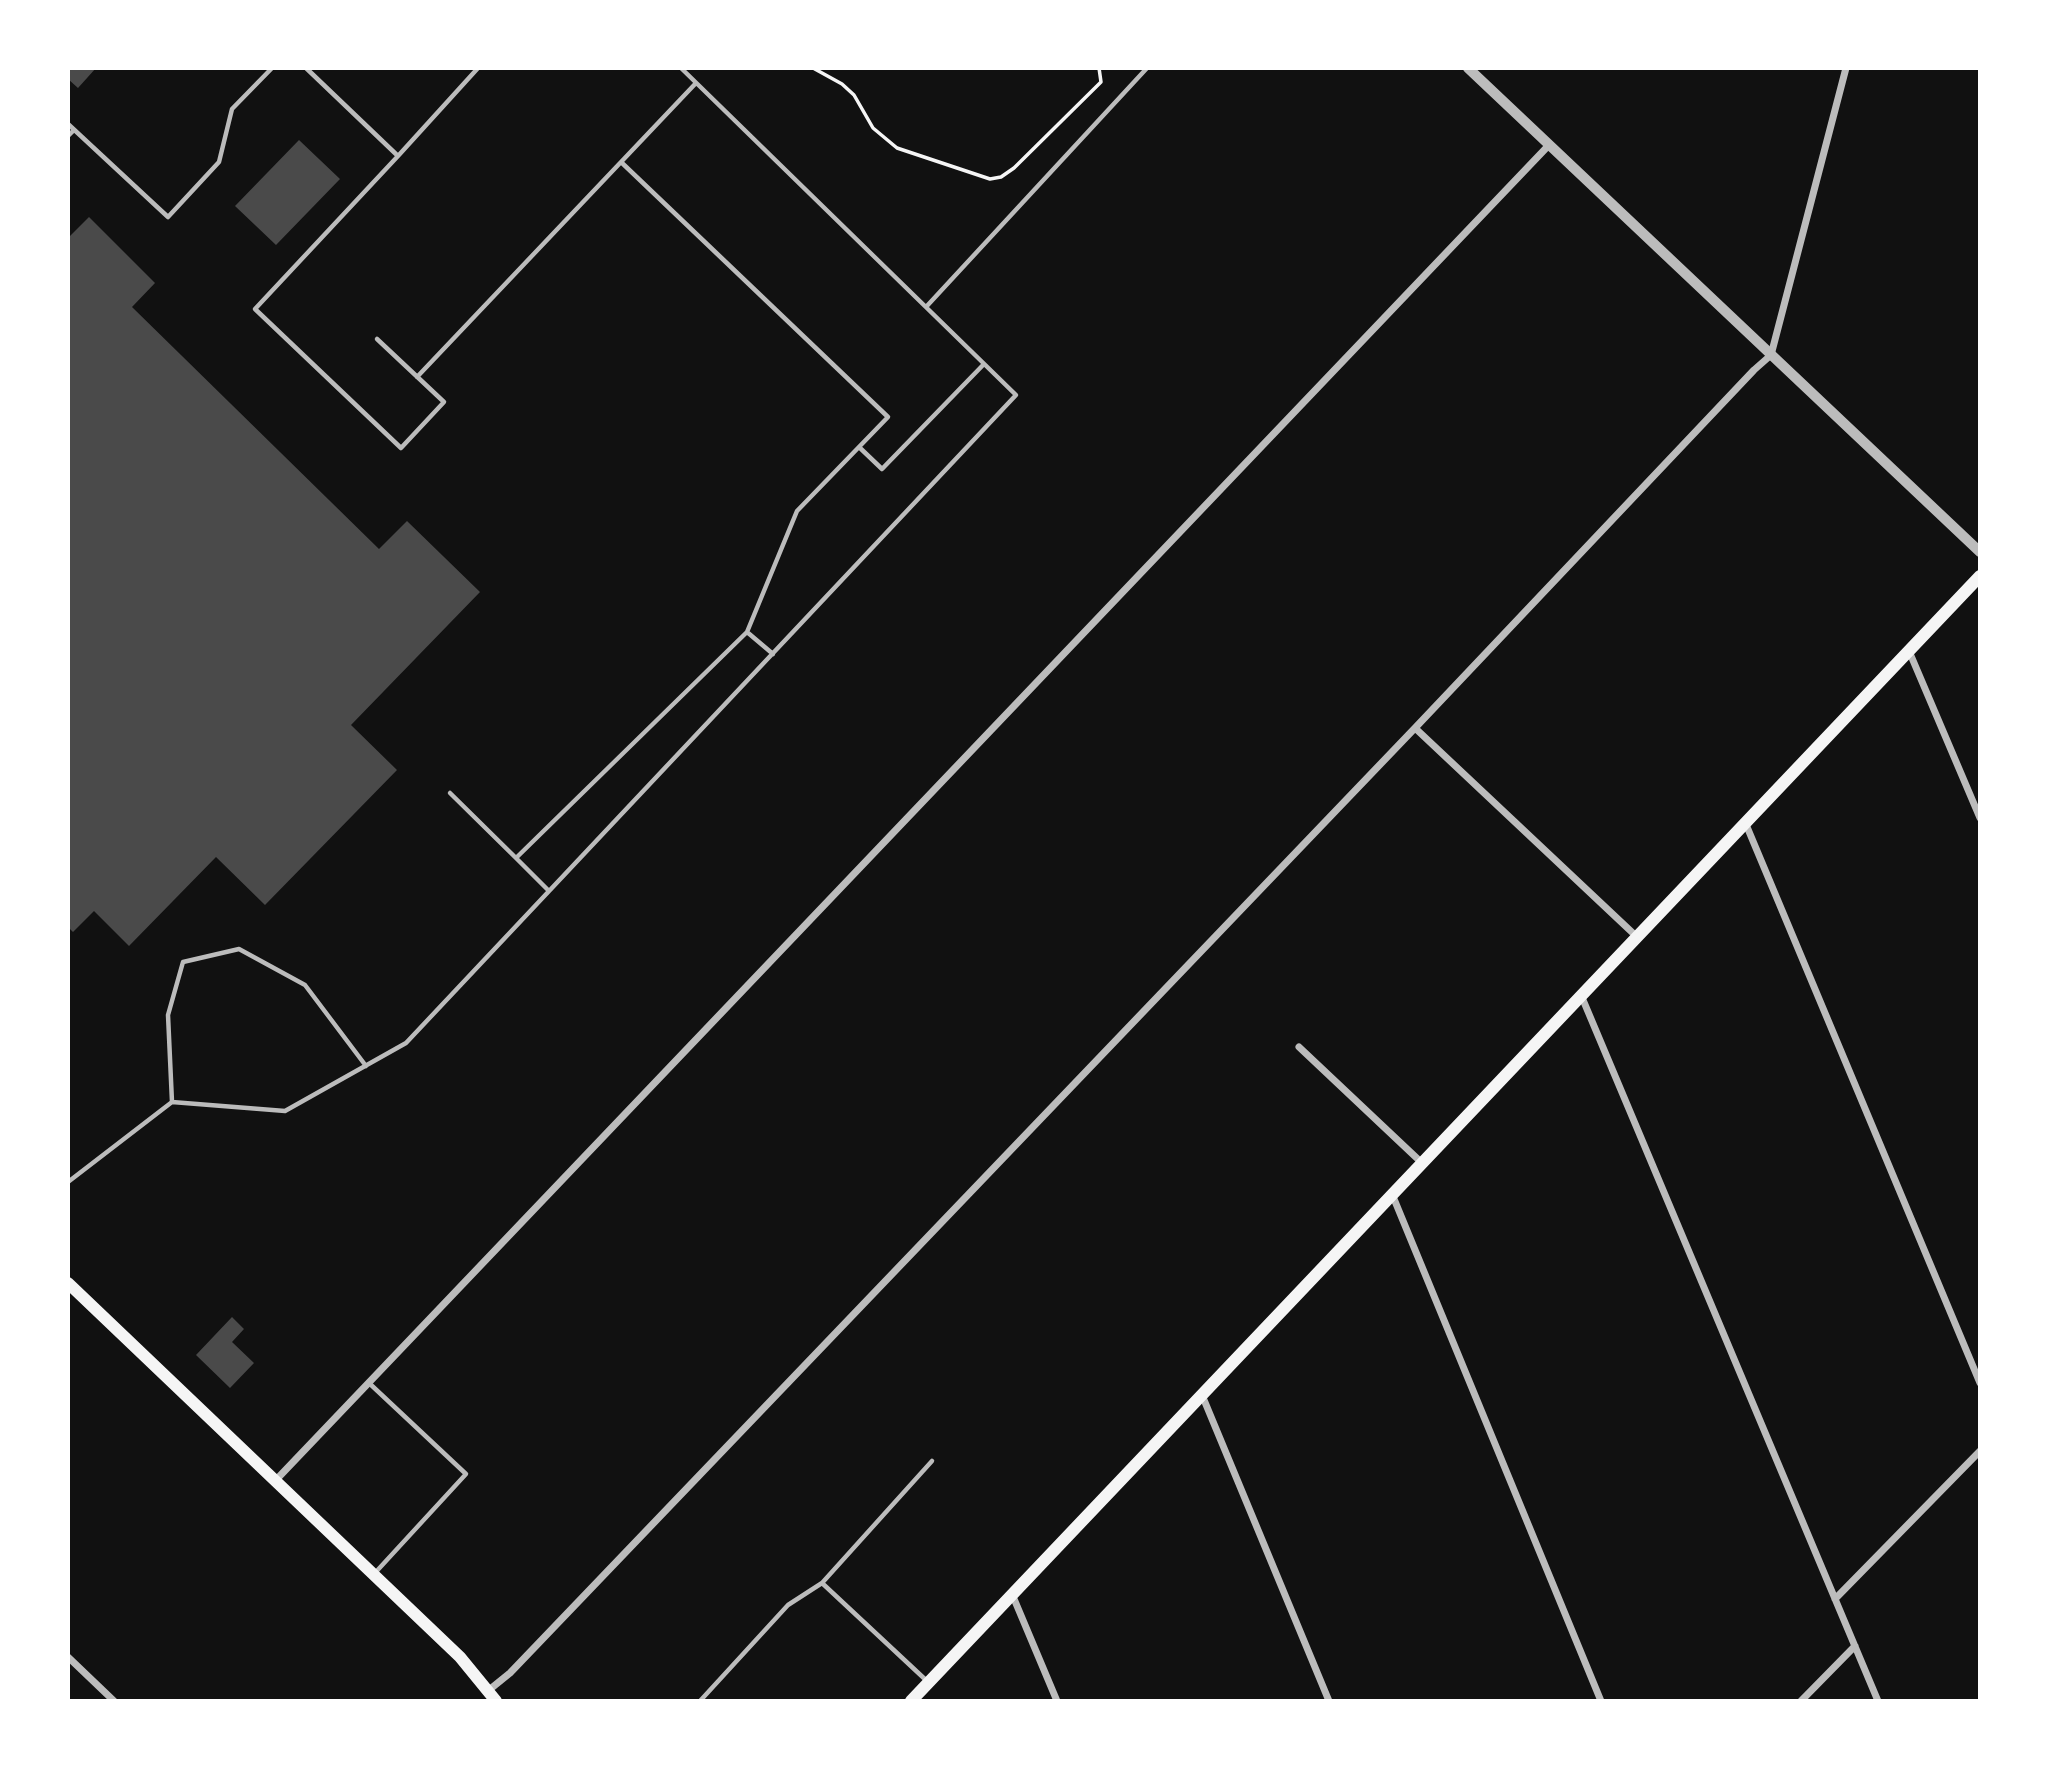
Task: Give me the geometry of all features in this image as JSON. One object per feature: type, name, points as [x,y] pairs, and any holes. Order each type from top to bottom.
[{"type":"main road","points":[[911,1701],[1980,576]]},
{"type":"main road","points":[[68,1283],[460,1657],[492,1696]]},
{"type":"street","points":[[1468,68],[1980,552]]},
{"type":"street","points":[[492,1696],[510,1673],[1771,355],[1846,68]]},
{"type":"street","points":[[275,1481],[1549,145]]},
{"type":"street","points":[[1909,650],[1980,818]]},
{"type":"street","points":[[1415,728],[1636,936]]},
{"type":"street","points":[[1745,822],[1980,1383]]},
{"type":"street","points":[[1581,994],[1878,1701]]},
{"type":"street","points":[[1299,1047],[1422,1163]]},
{"type":"street","points":[[1392,1194],[1601,1701]]},
{"type":"street","points":[[1202,1395],[1329,1701]]},
{"type":"street","points":[[1835,1599],[1980,1451]]},
{"type":"street","points":[[1013,1594],[1057,1701]]},
{"type":"street","points":[[1801,1701],[1855,1646]]},
{"type":"street","points":[[68,1657],[114,1701]]},
{"type":"lane","points":[[68,124],[168,217],[219,162],[232,109],[272,68]]},
{"type":"lane","points":[[306,68],[398,156]]},
{"type":"lane","points":[[377,339],[444,401],[401,448],[255,309],[478,68]]},
{"type":"lane","points":[[68,1182],[172,1102],[285,1111],[407,1043],[1016,395],[681,68]]},
{"type":"lane","points":[[926,307],[1147,68]]},
{"type":"lane","points":[[417,377],[696,83]]},
{"type":"lane","points":[[68,136],[74,130]]},
{"type":"lane","points":[[516,858],[747,632],[797,511],[888,416],[621,162]]},
{"type":"lane","points":[[859,447],[882,469],[984,364]]},
{"type":"lane","points":[[747,632],[773,653]]},
{"type":"lane","points":[[450,793],[549,891]]},
{"type":"lane","points":[[172,1102],[168,1015],[183,962],[239,949],[305,985],[366,1066]]},
{"type":"lane","points":[[369,1383],[466,1474],[374,1575]]},
{"type":"lane","points":[[700,1701],[789,1605],[822,1583],[932,1461]]},
{"type":"lane","points":[[822,1583],[929,1682]]},
{"type":"path","points":[[813,68],[842,84],[854,95],[873,128],[897,148],[990,179],[1002,177],[1014,168],[1101,82],[1099,68]]},
{"type":"building","points":[[68,68],[96,68],[78,88],[68,79]]},
{"type":"building","points":[[299,140],[340,179],[276,245],[235,206]]},
{"type":"building","points":[[89,217],[155,283],[132,307],[379,549],[407,521],[480,592],[351,725],[397,770],[265,905],[216,857],[129,946],[94,911],[73,932],[68,927],[68,238]]},
{"type":"building","points":[[232,1317],[244,1329],[232,1342],[254,1363],[230,1388],[196,1355]]}]
